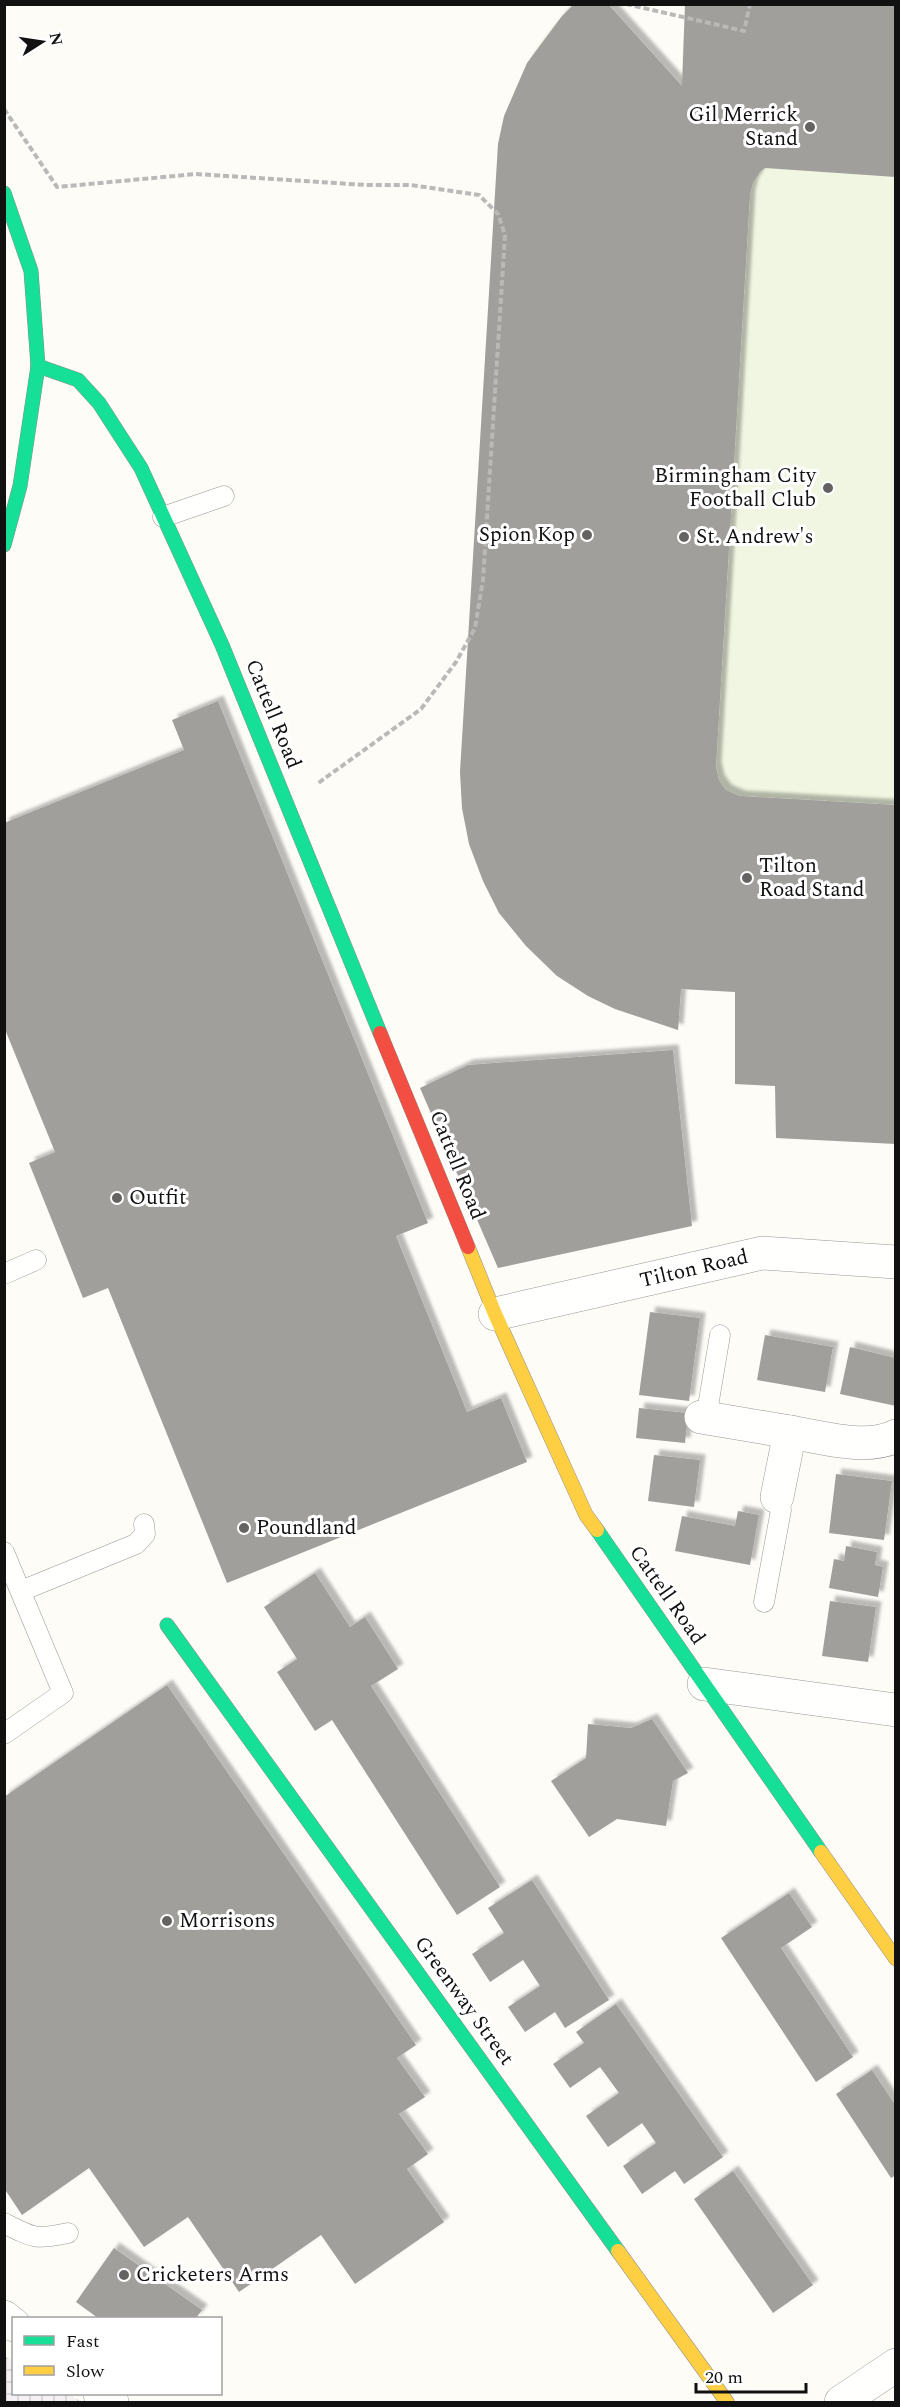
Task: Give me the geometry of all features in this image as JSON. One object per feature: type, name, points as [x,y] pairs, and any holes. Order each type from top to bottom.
[{"type":"main road","points":[[4,193],[31,271],[38,366],[20,486],[4,545]]},
{"type":"main road","name":"Cattell Road","points":[[38,366],[78,380],[99,403],[141,468],[222,645],[495,1314],[586,1515],[896,1959]]},
{"type":"main road","name":"Greenway Street","points":[[167,1625],[727,2403]]},
{"type":"street","name":"Tilton Road","points":[[495,1314],[762,1253],[896,1262]]},
{"type":"street","points":[[704,1418],[869,1444],[887,1441],[896,1436]]},
{"type":"street","points":[[777,1497],[790,1432]]},
{"type":"street","points":[[704,1684],[896,1710]]},
{"type":"street","points":[[841,2403],[896,2365]]},
{"type":"lane","points":[[163,517],[224,496]]},
{"type":"lane","points":[[4,1274],[36,1260]]},
{"type":"lane","points":[[704,1418],[720,1335]]},
{"type":"lane","points":[[764,1602],[781,1510],[777,1497]]},
{"type":"lane","points":[[21,1591],[136,1544],[145,1534],[144,1524]]},
{"type":"lane","points":[[4,1552],[63,1693],[4,1734]]},
{"type":"lane","points":[[4,2223],[26,2235],[41,2239],[68,2233]]},
{"type":"path","points":[[626,4],[744,31],[750,4]]},
{"type":"path","points":[[4,109],[57,187],[196,174],[366,185],[411,185],[479,195],[498,214],[505,235],[483,580],[475,628],[456,662],[421,709],[288,805]]},
{"type":"shaded area","points":[[5,2356],[12,2361],[12,2395],[69,2395],[83,2402],[5,2402]]},
{"type":"green space","name":"St. Andrew's","points":[[574,5],[608,5],[681,85],[685,5],[895,5],[895,1144],[776,1138],[775,1086],[735,1084],[735,992],[681,989],[678,1030],[615,1009],[588,996],[499,913],[483,881],[469,844],[462,808],[460,772],[498,144],[509,105],[525,68],[559,19]]},
{"type":"building","name":"St. Andrew's","points":[[574,4],[608,4],[682,86],[685,4],[896,4],[896,177],[765,168],[753,183],[750,195],[716,767],[719,780],[726,790],[740,796],[896,805],[896,1144],[776,1138],[775,1086],[735,1084],[735,992],[681,989],[678,1030],[615,1009],[588,996],[557,976],[526,946],[499,913],[483,881],[469,844],[462,808],[460,772],[498,144],[504,116],[527,63],[562,16]]},
{"type":"building","points":[[218,701],[428,1223],[396,1236],[467,1412],[501,1398],[527,1462],[227,1583],[108,1288],[83,1298],[29,1163],[55,1152],[4,1027],[4,823],[184,750],[172,720]]},
{"type":"building","points":[[673,1050],[692,1226],[498,1268],[420,1088],[468,1065]]},
{"type":"building","points":[[650,1312],[700,1318],[689,1401],[639,1395]]},
{"type":"building","points":[[765,1335],[833,1347],[825,1392],[757,1380]]},
{"type":"building","points":[[850,1347],[896,1358],[896,1406],[840,1394]]},
{"type":"building","points":[[639,1408],[688,1413],[685,1443],[636,1438]]},
{"type":"building","points":[[654,1455],[700,1460],[694,1507],[648,1501]]},
{"type":"building","points":[[836,1474],[892,1481],[884,1540],[829,1533]]},
{"type":"building","points":[[738,1511],[759,1515],[750,1565],[675,1551],[682,1516],[735,1526]]},
{"type":"building","points":[[846,1546],[877,1552],[875,1565],[883,1567],[878,1597],[829,1588],[834,1559],[844,1561]]},
{"type":"building","points":[[315,1573],[350,1627],[365,1617],[398,1669],[371,1686],[500,1887],[457,1915],[332,1720],[315,1731],[277,1672],[297,1659],[264,1607]]},
{"type":"building","points":[[830,1601],[876,1607],[868,1662],[822,1656]]},
{"type":"building","name":"Morrisons","points":[[167,1685],[416,2045],[397,2058],[425,2097],[399,2114],[428,2154],[407,2169],[444,2222],[355,2284],[321,2235],[239,2292],[188,2217],[144,2247],[89,2168],[22,2215],[4,2188],[4,1797]]},
{"type":"building","points":[[652,1719],[688,1773],[673,1781],[666,1826],[617,1819],[589,1837],[551,1781],[586,1758],[588,1724],[631,1728]]},
{"type":"building","points":[[532,1880],[609,2000],[565,2028],[555,2012],[525,2032],[508,2007],[540,1986],[523,1960],[490,1982],[472,1954],[504,1933],[488,1908]]},
{"type":"building","points":[[789,1893],[812,1927],[781,1948],[853,2057],[816,2082],[721,1938]]},
{"type":"building","points":[[616,2004],[723,2157],[684,2184],[675,2171],[642,2194],[623,2166],[656,2143],[642,2123],[608,2147],[586,2116],[619,2093],[600,2067],[570,2088],[553,2064],[584,2043],[576,2032]]},
{"type":"building","points":[[872,2070],[896,2106],[896,2175],[891,2178],[836,2094]]},
{"type":"building","points":[[733,2171],[813,2285],[773,2313],[694,2199]]},
{"type":"building","name":"Cricketers Arms","points":[[114,2248],[202,2310],[197,2317],[97,2317],[76,2302]]},
{"type":"traffic: fast","points":[[4,193],[31,271],[38,366],[20,486],[4,545]]},
{"type":"traffic: fast","points":[[38,366],[78,380],[99,403],[141,468],[222,645],[380,1033]]},
{"type":"traffic: fast","points":[[597,1530],[821,1852]]},
{"type":"traffic: fast","points":[[167,1625],[618,2251]]},
{"type":"traffic: slow","points":[[468,1247],[495,1314],[586,1515],[597,1530]]},
{"type":"traffic: slow","points":[[821,1852],[896,1959]]},
{"type":"traffic: slow","points":[[618,2251],[727,2402]]},
{"type":"traffic: jam","points":[[380,1033],[468,1247]]},
{"type":"place","name":"Gil Merrick Stand","points":[[810,127]]},
{"type":"place","name":"Birmingham City Football Club","points":[[828,488]]},
{"type":"place","name":"Spion Kop","points":[[587,535]]},
{"type":"place","name":"St. Andrew's","points":[[684,537]]},
{"type":"place","name":"Tilton Road Stand","points":[[747,878]]},
{"type":"place","name":"Outfit","points":[[117,1198]]},
{"type":"place","name":"Poundland","points":[[244,1528]]},
{"type":"place","name":"Morrisons","points":[[167,1921]]},
{"type":"place","name":"Cricketers Arms","points":[[124,2275]]}]
